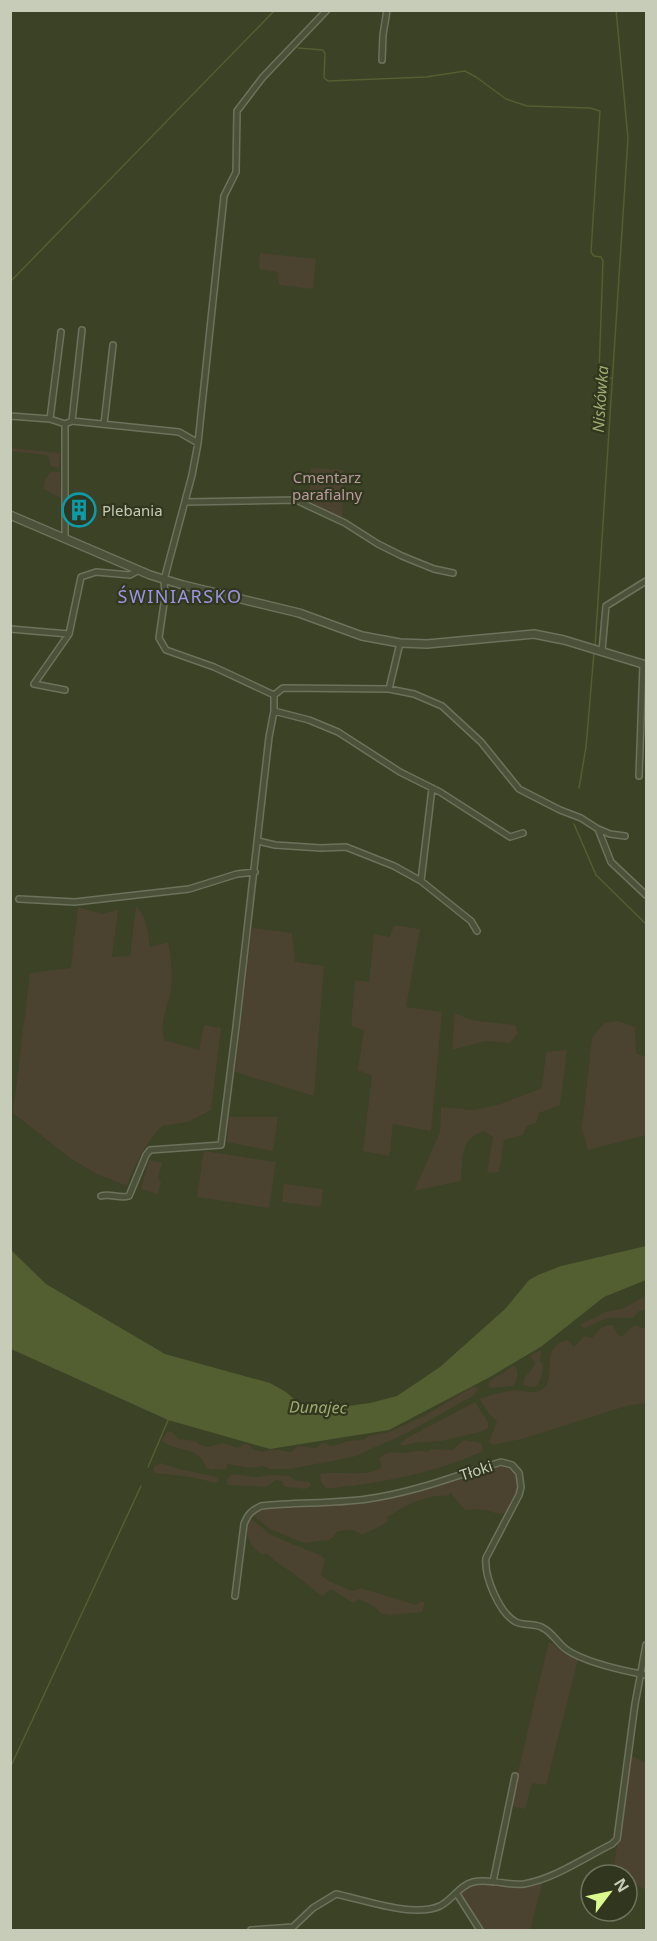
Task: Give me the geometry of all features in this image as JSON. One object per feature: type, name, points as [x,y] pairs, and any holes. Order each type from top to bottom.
[{"type":"street","points":[[274,695],[214,667],[166,650],[159,638],[165,596],[164,580],[186,502],[198,443],[224,196],[236,172],[237,111],[263,77],[327,10]]},
{"type":"street","points":[[382,60],[387,10]]},
{"type":"street","points":[[72,421],[82,330]]},
{"type":"street","points":[[50,419],[61,332]]},
{"type":"street","points":[[104,424],[113,345]]},
{"type":"street","points":[[10,416],[50,419],[65,424],[72,421],[179,432],[198,443]]},
{"type":"street","points":[[65,424],[65,539]]},
{"type":"street","points":[[186,502],[296,500],[345,523],[402,556],[434,569],[453,573]]},
{"type":"street","points":[[10,515],[164,580],[299,613],[362,636],[400,643],[447,642],[524,634],[547,636],[645,664],[639,776]]},
{"type":"street","points":[[65,690],[34,684],[69,634],[81,577],[96,572],[130,575],[139,570]]},
{"type":"street","points":[[601,651],[606,606],[646,581]]},
{"type":"street","points":[[10,629],[69,634]]},
{"type":"street","points":[[389,689],[400,643]]},
{"type":"street","points":[[274,695],[283,688],[389,689],[414,694],[442,706],[481,742],[519,789],[580,818],[598,830],[625,836]]},
{"type":"street","points":[[101,1196],[124,1198],[129,1196],[150,1150],[221,1145],[255,872],[269,737],[274,711],[274,695]]},
{"type":"street","points":[[274,711],[309,720],[338,732],[510,837],[523,833]]},
{"type":"street","points":[[421,881],[432,788]]},
{"type":"street","points":[[598,830],[611,862],[646,895]]},
{"type":"street","points":[[258,842],[314,848],[346,847],[394,866],[421,881],[471,921],[477,931]]},
{"type":"street","points":[[19,899],[75,902],[189,889],[219,879],[255,872]]},
{"type":"street","name":"Tłoki","points":[[235,1596],[244,1524],[253,1509],[261,1506],[330,1503],[390,1495],[506,1462],[519,1473],[521,1488],[486,1558],[485,1569],[502,1610],[508,1617],[519,1623],[544,1628],[566,1650],[644,1674]]},
{"type":"street","points":[[251,1930],[293,1927],[314,1908],[336,1894],[421,1911],[443,1904],[469,1883],[493,1881],[520,1884],[538,1880],[612,1844],[617,1839],[632,1729],[644,1674],[646,1644]]},
{"type":"street","points":[[493,1881],[515,1776]]},
{"type":"street","points":[[457,1894],[480,1930]]},
{"type":"green space","points":[[260,253],[316,259],[313,289],[279,285],[278,272],[259,269]]},
{"type":"green space","points":[[10,448],[60,453],[59,468],[51,466],[46,455],[11,451]]},
{"type":"green space","name":"Cmentarz parafialny","points":[[311,468],[344,470],[342,520],[309,501]]},
{"type":"green space","points":[[50,472],[60,472],[61,493],[64,494],[64,508],[62,509],[61,498],[44,489],[44,482]]},
{"type":"green space","points":[[136,906],[145,920],[150,947],[168,942],[172,983],[163,1020],[164,1040],[199,1050],[204,1025],[221,1028],[211,1110],[188,1122],[162,1126],[141,1154],[127,1186],[97,1174],[70,1158],[13,1113],[30,973],[71,968],[78,907],[102,914],[118,910],[112,957],[130,956]]},
{"type":"green space","points":[[394,925],[420,929],[406,1007],[442,1012],[431,1131],[393,1124],[389,1156],[363,1151],[372,1076],[358,1070],[364,1030],[351,1026],[355,980],[369,982],[374,934],[390,937]]},
{"type":"green space","points":[[252,928],[292,933],[295,962],[324,966],[314,1096],[235,1072]]},
{"type":"green space","points":[[455,1013],[471,1020],[515,1025],[518,1033],[510,1043],[486,1041],[452,1050]]},
{"type":"green space","points":[[617,1021],[635,1027],[636,1053],[646,1057],[646,1135],[588,1150],[582,1128],[592,1038],[604,1023]]},
{"type":"green space","points":[[567,1050],[560,1105],[539,1113],[536,1123],[527,1126],[523,1135],[504,1140],[499,1172],[487,1173],[493,1137],[484,1131],[466,1144],[461,1181],[414,1191],[440,1132],[441,1107],[473,1110],[498,1105],[542,1088],[546,1052]]},
{"type":"green space","points":[[229,1117],[278,1117],[273,1151],[227,1142]]},
{"type":"green space","points":[[204,1151],[276,1162],[269,1208],[197,1197]]},
{"type":"green space","points":[[149,1160],[162,1163],[158,1178],[161,1182],[158,1194],[141,1189]]},
{"type":"green space","points":[[284,1184],[323,1189],[321,1207],[282,1202]]},
{"type":"green space","points":[[646,1296],[646,1310],[639,1311],[632,1318],[607,1318],[585,1328],[580,1325],[606,1312],[624,1308]]},
{"type":"green space","points":[[613,1325],[618,1335],[622,1337],[634,1325],[646,1329],[646,1403],[626,1406],[522,1439],[492,1445],[489,1442],[497,1421],[488,1413],[480,1399],[514,1390],[531,1392],[541,1390],[548,1382],[553,1349],[567,1340],[574,1347],[584,1336],[592,1338],[601,1328]]},
{"type":"green space","points":[[540,1350],[540,1362],[543,1364],[540,1380],[534,1388],[524,1385],[525,1377],[535,1363],[530,1356]]},
{"type":"green space","points":[[513,1366],[516,1367],[518,1374],[514,1386],[491,1388],[488,1385],[491,1380]]},
{"type":"green space","points":[[474,1386],[479,1389],[473,1396],[405,1434],[353,1457],[290,1469],[270,1469],[264,1466],[250,1468],[228,1464],[226,1469],[214,1468],[212,1470],[206,1468],[198,1455],[170,1446],[162,1440],[167,1432],[172,1432],[179,1439],[195,1441],[208,1447],[223,1443],[238,1448],[246,1443],[254,1450],[264,1452],[274,1450],[291,1452],[298,1446],[316,1448],[322,1443],[333,1446],[389,1432],[424,1416]]},
{"type":"green space","points":[[475,1402],[488,1422],[488,1428],[441,1441],[403,1446],[400,1444],[405,1439]]},
{"type":"green space","points":[[464,1440],[481,1443],[483,1448],[481,1452],[425,1472],[367,1484],[327,1489],[321,1482],[320,1474],[367,1473],[381,1468],[379,1459],[387,1453],[427,1452],[431,1449],[452,1450]]},
{"type":"green space","points":[[161,1463],[217,1477],[218,1481],[215,1483],[155,1473],[153,1470],[155,1466]]},
{"type":"green space","points":[[496,1465],[511,1469],[518,1480],[517,1494],[505,1513],[465,1510],[450,1492],[448,1496],[431,1497],[409,1505],[387,1517],[388,1522],[362,1535],[352,1530],[343,1531],[336,1532],[329,1540],[304,1543],[270,1529],[252,1514],[256,1510],[269,1508],[363,1503],[409,1493]]},
{"type":"green space","points":[[232,1474],[257,1477],[290,1476],[294,1480],[310,1482],[311,1485],[306,1489],[285,1487],[281,1481],[276,1480],[266,1487],[228,1485],[226,1480]]},
{"type":"green space","points":[[250,1518],[271,1535],[322,1556],[325,1560],[321,1575],[329,1581],[352,1591],[361,1588],[416,1605],[421,1601],[425,1602],[422,1612],[390,1615],[380,1613],[375,1607],[359,1599],[353,1603],[333,1590],[329,1590],[323,1596],[266,1553],[263,1555],[254,1548],[247,1534]]},
{"type":"green space","points":[[549,1641],[563,1653],[578,1660],[546,1785],[532,1783],[525,1809],[510,1806]]},
{"type":"green space","points":[[630,1755],[646,1763],[646,1890],[639,1886],[639,1863],[614,1863]]},
{"type":"green space","points":[[543,1881],[530,1930],[482,1930],[461,1895],[463,1889],[475,1884],[523,1887]]},
{"type":"shaded area","points":[[646,1246],[646,1280],[604,1297],[542,1346],[490,1377],[389,1430],[270,1449],[168,1420],[11,1349],[11,1250],[46,1284],[165,1354],[270,1383],[286,1392],[302,1406],[332,1408],[370,1403],[397,1396],[440,1367],[505,1309],[529,1280],[561,1266]]},
{"type":"waterway","points":[[10,282],[275,10]]},
{"type":"waterway","name":"Niskówka","points":[[595,647],[628,138],[616,10]]},
{"type":"waterway","points":[[298,48],[323,50],[325,54],[324,78],[328,81],[426,77],[465,71],[506,99],[527,106],[590,108],[600,111],[591,252],[594,256],[601,257],[603,261],[599,373],[602,378],[612,378]]},
{"type":"waterway","name":"Niskówka","points":[[579,788],[586,747],[594,652]]},
{"type":"waterway","name":"Niskówka","points":[[574,824],[596,875],[646,924]]},
{"type":"waterway","points":[[148,1467],[169,1418]]},
{"type":"waterway","points":[[10,1768],[141,1486]]},
{"type":"place","name":"Plebania","points":[[79,510]]},
{"type":"district","name":"ŚWINIARSKO","points":[[180,596]]},
{"type":"water label","name":"Dunajec","points":[[318,1407]]}]
